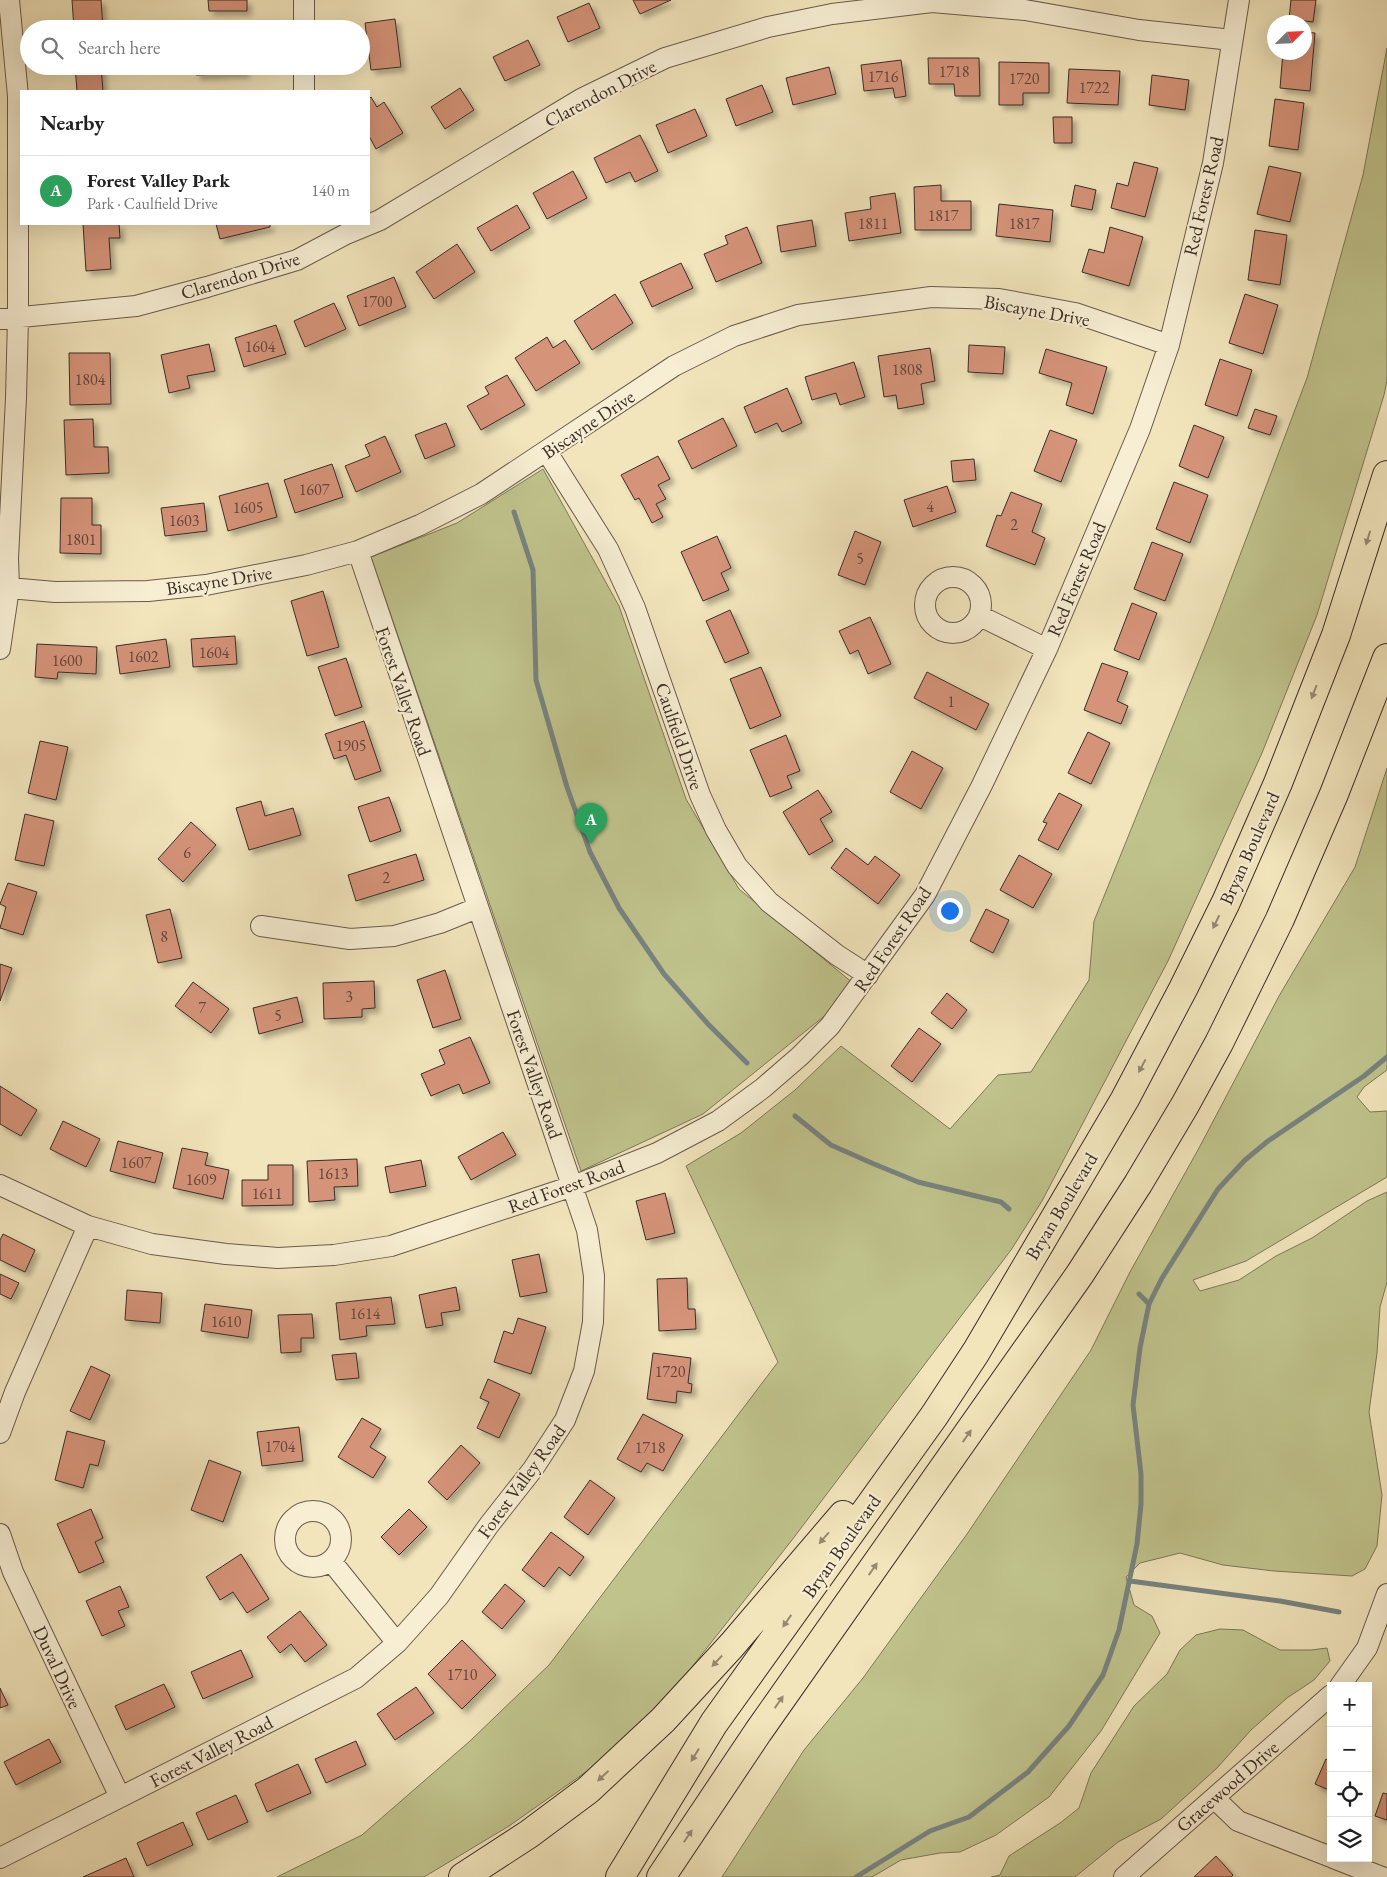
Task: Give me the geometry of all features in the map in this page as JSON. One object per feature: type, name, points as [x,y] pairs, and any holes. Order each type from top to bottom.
[{"type":"highway","name":"Bryan Boulevard","points":[[620,1877],[714,1724],[934,1416],[976,1352],[1125,1099],[1226,902],[1278,783],[1336,635],[1387,475]]},
{"type":"highway","name":"Bryan Boulevard","points":[[661,1877],[764,1724],[1069,1290],[1143,1176],[1219,1043],[1280,919],[1334,794],[1387,658]]},
{"type":"highway","points":[[463,1877],[528,1834],[588,1790],[663,1720],[732,1645],[838,1521],[933,1392],[976,1352]]},
{"type":"street","points":[[0,649],[9,588],[8,558],[16,398],[9,318],[18,96],[9,0]]},
{"type":"street","points":[[304,0],[304,20]]},
{"type":"street","name":"Red Forest Road","points":[[0,1185],[88,1226],[152,1244],[226,1254],[278,1258],[334,1255],[391,1246],[573,1186],[657,1153],[726,1115],[763,1088],[800,1056],[830,1026],[925,895],[982,785],[1047,648],[1140,429],[1169,345],[1213,163],[1239,0]]},
{"type":"street","name":"Clarendon Drive","points":[[370,222],[380,220],[581,99],[665,58],[768,27],[832,14],[932,2],[1025,10],[1139,30],[1232,40]]},
{"type":"street","points":[[304,75],[304,90]]},
{"type":"street","name":"Clarendon Drive","points":[[9,318],[136,306],[297,260],[344,229],[360,225]]},
{"type":"street","name":"Biscayne Drive","points":[[9,588],[55,592],[148,591],[206,585],[306,565],[358,551],[420,525],[481,494],[674,366],[734,336],[798,315],[931,297],[998,299],[1076,313],[1169,345]]},
{"type":"street","name":"Caulfield Drive","points":[[547,452],[608,549],[635,608],[700,795],[716,830],[737,866],[769,902],[837,955],[868,975]]},
{"type":"street","name":"Forest Valley Road","points":[[0,1858],[356,1678],[397,1643],[439,1596],[489,1525],[533,1469],[565,1420],[584,1371],[593,1322],[594,1276],[587,1230],[358,551]]},
{"type":"street","points":[[980,616],[1047,648]]},
{"type":"street","points":[[261,926],[350,939],[394,936],[440,923],[477,908]]},
{"type":"street","points":[[0,1433],[15,1392],[88,1226]]},
{"type":"street","name":"Duval Drive","points":[[0,1534],[13,1572],[120,1797]]},
{"type":"street","points":[[331,1561],[397,1643]]},
{"type":"street","points":[[1343,1682],[1367,1648],[1387,1594]]},
{"type":"street","name":"Gracewood Drive","points":[[1124,1877],[1327,1699]]},
{"type":"street","points":[[1214,1798],[1238,1821],[1327,1856]]},
{"type":"street","points":[[1343,1862],[1382,1877]]},
{"type":"green space","points":[[1387,48],[1387,380],[1384,395],[1317,615],[1262,753],[1168,961],[1042,1201],[1011,1250],[792,1540],[673,1691],[593,1767],[509,1826],[424,1877],[277,1877],[362,1835],[470,1741],[549,1665],[778,1362],[686,1166],[741,1133],[795,1090],[841,1046],[950,1129],[998,1075],[1031,1072],[1089,980],[1094,921],[1212,629],[1307,378],[1363,175]]},
{"type":"green space","points":[[543,469],[619,606],[686,799],[739,889],[859,988],[703,1114],[581,1171],[371,557],[457,523]]},
{"type":"green space","points":[[1387,768],[1387,1070],[1364,1087],[1357,1097],[1370,1112],[1387,1111],[1387,1177],[1246,1261],[1193,1280],[1200,1291],[1239,1280],[1276,1256],[1312,1238],[1367,1201],[1387,1192],[1387,1282],[1380,1307],[1377,1353],[1369,1412],[1382,1495],[1377,1546],[1365,1569],[1352,1576],[1274,1571],[1223,1565],[1180,1553],[1140,1563],[1126,1577],[1134,1605],[1152,1616],[1160,1633],[1101,1731],[1049,1797],[996,1835],[960,1852],[940,1853],[901,1860],[872,1877],[722,1877],[804,1750],[863,1678],[967,1534],[1091,1350],[1130,1272],[1199,1148],[1279,996],[1355,867]]},
{"type":"green space","points":[[1220,1629],[1243,1630],[1280,1650],[1327,1648],[1330,1661],[1314,1680],[1287,1698],[1251,1730],[1217,1768],[1161,1819],[1118,1842],[1075,1877],[991,1877],[1000,1875],[1009,1856],[1060,1823],[1079,1808],[1091,1773],[1134,1706],[1167,1674],[1180,1650],[1196,1635]]},
{"type":"building","points":[[72,0],[101,0],[102,20],[73,20]]},
{"type":"building","points":[[208,0],[247,0],[247,11],[209,11]]},
{"type":"building","points":[[633,0],[671,0],[640,14]]},
{"type":"building","points":[[1291,0],[1316,0],[1313,22],[1312,15],[1289,15]]},
{"type":"building","points":[[589,3],[600,28],[568,42],[557,17]]},
{"type":"building","points":[[395,19],[401,67],[371,70],[370,22]]},
{"type":"building","points":[[1312,33],[1315,33],[1310,91],[1280,88],[1282,60],[1312,60]]},
{"type":"building","points":[[528,40],[540,65],[505,81],[493,57]]},
{"type":"building","points":[[928,58],[979,58],[980,96],[955,96],[954,84],[929,84]]},
{"type":"building","points":[[901,60],[906,96],[895,98],[893,88],[864,91],[861,65]]},
{"type":"building","points":[[999,62],[1049,63],[1049,93],[1023,93],[1023,105],[999,105]]},
{"type":"building","points":[[829,67],[836,94],[793,105],[786,78]]},
{"type":"building","points":[[1069,69],[1120,71],[1118,105],[1067,103]]},
{"type":"building","points":[[76,75],[102,75],[103,90],[77,90]]},
{"type":"building","points":[[1152,75],[1189,80],[1185,110],[1149,105]]},
{"type":"building","points":[[762,85],[773,112],[736,126],[726,99]]},
{"type":"building","points":[[460,88],[474,110],[445,129],[431,107]]},
{"type":"building","points":[[370,98],[377,107],[384,102],[403,133],[376,149],[370,138]]},
{"type":"building","points":[[1275,99],[1304,103],[1298,150],[1269,146]]},
{"type":"building","points":[[695,109],[707,136],[668,153],[656,125]]},
{"type":"building","points":[[1053,117],[1072,117],[1072,143],[1054,143]]},
{"type":"building","points":[[640,135],[658,171],[635,182],[630,172],[606,183],[594,158]]},
{"type":"building","points":[[1134,162],[1158,168],[1145,217],[1111,208],[1117,183],[1128,186]]},
{"type":"building","points":[[1269,166],[1301,173],[1290,222],[1257,214]]},
{"type":"building","points":[[573,171],[587,198],[547,219],[533,193]]},
{"type":"building","points":[[941,185],[941,201],[971,201],[971,230],[915,230],[914,187]]},
{"type":"building","points":[[1075,185],[1096,190],[1092,210],[1071,206]]},
{"type":"building","points":[[895,193],[901,233],[849,241],[845,213],[871,209],[870,197]]},
{"type":"building","points":[[999,204],[1053,210],[1050,242],[996,236]]},
{"type":"building","points":[[517,205],[530,228],[491,251],[477,228]]},
{"type":"building","points":[[812,220],[816,246],[781,252],[777,226]]},
{"type":"building","points":[[83,225],[119,225],[120,238],[109,238],[111,269],[86,271]]},
{"type":"building","points":[[216,225],[270,225],[270,227],[220,239]]},
{"type":"building","points":[[747,227],[762,263],[716,282],[704,254],[728,244],[725,236]]},
{"type":"building","points":[[1110,227],[1143,237],[1129,286],[1082,272],[1089,249],[1104,253]]},
{"type":"building","points":[[1255,230],[1287,235],[1280,285],[1248,280]]},
{"type":"building","points":[[457,244],[475,272],[434,299],[416,272]]},
{"type":"building","points":[[681,263],[693,288],[652,307],[640,282]]},
{"type":"building","points":[[394,277],[406,307],[359,326],[347,296]]},
{"type":"building","points":[[615,294],[633,323],[592,350],[574,321]]},
{"type":"building","points":[[1245,294],[1278,305],[1263,354],[1229,343]]},
{"type":"building","points":[[334,303],[346,329],[305,347],[294,321]]},
{"type":"building","points":[[276,325],[286,354],[244,367],[235,338]]},
{"type":"building","points":[[547,337],[553,348],[565,340],[580,363],[536,391],[515,358]]},
{"type":"building","points":[[209,344],[215,371],[187,376],[190,388],[169,393],[161,355]]},
{"type":"building","points":[[969,345],[1005,347],[1003,374],[968,372]]},
{"type":"building","points":[[930,348],[935,381],[921,384],[924,404],[898,409],[896,395],[884,397],[878,356]]},
{"type":"building","points":[[1046,349],[1107,367],[1093,414],[1066,405],[1072,383],[1039,373]]},
{"type":"building","points":[[69,353],[110,353],[111,404],[70,405]]},
{"type":"building","points":[[1220,359],[1252,370],[1237,416],[1205,405]]},
{"type":"building","points":[[854,362],[865,397],[840,405],[836,393],[812,400],[805,377]]},
{"type":"building","points":[[507,375],[525,405],[481,430],[467,406],[489,394],[485,387]]},
{"type":"building","points":[[787,388],[802,423],[782,432],[777,423],[755,433],[744,407]]},
{"type":"building","points":[[1255,409],[1277,416],[1270,435],[1248,428]]},
{"type":"building","points":[[723,418],[737,446],[692,469],[678,441]]},
{"type":"building","points":[[93,419],[94,447],[108,447],[109,473],[66,475],[64,420]]},
{"type":"building","points":[[446,423],[455,446],[425,459],[415,435]]},
{"type":"building","points":[[1194,425],[1224,437],[1208,478],[1179,466]]},
{"type":"building","points":[[1050,430],[1077,440],[1061,482],[1034,471]]},
{"type":"building","points":[[385,436],[401,472],[356,492],[345,466],[370,456],[365,445]]},
{"type":"building","points":[[658,456],[670,479],[658,485],[666,499],[656,504],[663,517],[652,523],[639,498],[635,500],[621,475]]},
{"type":"building","points":[[974,459],[976,480],[953,482],[951,461]]},
{"type":"building","points":[[332,464],[343,497],[295,513],[284,480]]},
{"type":"building","points":[[1174,482],[1208,495],[1190,543],[1156,529]]},
{"type":"building","points":[[268,483],[277,517],[228,531],[219,496]]},
{"type":"building","points":[[947,486],[956,512],[913,527],[904,500]]},
{"type":"building","points":[[1011,492],[1042,504],[1032,532],[1045,538],[1035,565],[986,546],[997,515],[1001,516]]},
{"type":"building","points":[[61,498],[92,498],[92,525],[101,525],[101,554],[60,553]]},
{"type":"building","points":[[204,503],[207,531],[165,536],[161,508]]},
{"type":"building","points":[[855,531],[881,542],[865,585],[838,575]]},
{"type":"building","points":[[717,536],[731,568],[721,573],[729,590],[703,601],[681,552]]},
{"type":"building","points":[[1152,542],[1183,554],[1165,601],[1134,589]]},
{"type":"building","points":[[323,591],[339,647],[307,656],[291,601]]},
{"type":"building","points":[[1132,603],[1157,613],[1139,660],[1114,650]]},
{"type":"building","points":[[730,610],[749,653],[725,663],[706,621]]},
{"type":"building","points":[[870,617],[891,664],[868,674],[858,650],[850,654],[839,631]]},
{"type":"building","points":[[235,636],[237,664],[193,667],[191,639]]},
{"type":"building","points":[[166,639],[170,667],[120,674],[116,646]]},
{"type":"building","points":[[37,644],[97,647],[96,674],[58,672],[57,679],[35,677]]},
{"type":"building","points":[[346,658],[362,707],[335,716],[318,667]]},
{"type":"building","points":[[1102,663],[1128,672],[1117,701],[1128,706],[1121,724],[1084,710]]},
{"type":"building","points":[[761,667],[781,716],[750,729],[730,679]]},
{"type":"building","points":[[927,672],[989,704],[976,730],[914,698]]},
{"type":"building","points":[[364,721],[381,771],[355,780],[346,755],[334,759],[325,734]]},
{"type":"building","points":[[1088,732],[1110,743],[1091,784],[1068,773]]},
{"type":"building","points":[[786,735],[800,771],[787,776],[792,788],[770,797],[750,750]]},
{"type":"building","points":[[40,741],[68,747],[56,800],[28,793]]},
{"type":"building","points":[[912,751],[943,768],[921,809],[890,792]]},
{"type":"building","points":[[818,790],[832,812],[820,819],[833,841],[809,855],[783,812]]},
{"type":"building","points":[[1059,793],[1082,805],[1058,850],[1038,840],[1047,823],[1043,822]]},
{"type":"building","points":[[389,797],[401,831],[370,842],[358,807]]},
{"type":"building","points":[[261,801],[265,816],[293,808],[301,835],[249,850],[236,808]]},
{"type":"building","points":[[25,814],[54,821],[44,866],[15,860]]},
{"type":"building","points":[[191,822],[216,845],[183,882],[158,859]]},
{"type":"building","points":[[846,848],[868,865],[875,856],[900,875],[878,904],[831,868]]},
{"type":"building","points":[[416,854],[424,880],[356,901],[348,875]]},
{"type":"building","points":[[1019,855],[1052,874],[1033,908],[1000,890]]},
{"type":"building","points":[[8,883],[37,892],[23,935],[0,928],[6,907],[0,904]]},
{"type":"building","points":[[170,909],[182,958],[158,963],[146,915]]},
{"type":"building","points":[[986,909],[1009,920],[993,953],[970,941]]},
{"type":"building","points":[[0,964],[12,968],[0,1001]]},
{"type":"building","points":[[445,970],[461,1019],[433,1028],[417,980]]},
{"type":"building","points":[[374,981],[375,1008],[362,1009],[362,1017],[324,1019],[323,983]]},
{"type":"building","points":[[193,982],[229,1009],[211,1033],[175,1006]]},
{"type":"building","points":[[947,993],[967,1010],[952,1029],[931,1013]]},
{"type":"building","points":[[297,997],[303,1022],[259,1034],[253,1008]]},
{"type":"building","points":[[919,1028],[941,1044],[912,1082],[891,1066]]},
{"type":"building","points":[[470,1037],[490,1083],[463,1094],[459,1084],[431,1096],[421,1074],[445,1064],[439,1050]]},
{"type":"building","points":[[0,1086],[37,1110],[21,1136],[0,1124]]},
{"type":"building","points":[[63,1121],[100,1139],[86,1167],[50,1149]]},
{"type":"building","points":[[503,1132],[516,1155],[471,1180],[458,1157]]},
{"type":"building","points":[[118,1141],[163,1153],[155,1183],[110,1171]]},
{"type":"building","points":[[182,1148],[208,1153],[205,1165],[229,1170],[223,1199],[173,1188]]},
{"type":"building","points":[[357,1159],[358,1186],[334,1187],[335,1200],[309,1202],[307,1161]]},
{"type":"building","points":[[421,1160],[426,1186],[390,1193],[385,1167]]},
{"type":"building","points":[[268,1165],[293,1165],[293,1205],[242,1206],[242,1180],[268,1180]]},
{"type":"building","points":[[665,1193],[675,1233],[646,1240],[636,1201]]},
{"type":"building","points":[[3,1234],[35,1250],[25,1272],[0,1260],[0,1240]]},
{"type":"building","points":[[539,1254],[547,1292],[520,1297],[512,1260]]},
{"type":"building","points":[[0,1274],[19,1283],[11,1299],[0,1294]]},
{"type":"building","points":[[687,1278],[688,1309],[695,1309],[696,1329],[659,1331],[657,1279]]},
{"type":"building","points":[[456,1287],[460,1310],[441,1313],[443,1325],[426,1328],[419,1295]]},
{"type":"building","points":[[127,1290],[162,1293],[160,1323],[125,1320]]},
{"type":"building","points":[[391,1297],[395,1324],[366,1326],[367,1336],[340,1340],[336,1303]]},
{"type":"building","points":[[205,1304],[252,1310],[248,1338],[201,1331]]},
{"type":"building","points":[[312,1314],[314,1338],[301,1338],[301,1352],[281,1353],[278,1315]]},
{"type":"building","points":[[518,1318],[546,1327],[531,1374],[494,1362],[504,1331],[513,1334]]},
{"type":"building","points":[[356,1353],[359,1378],[336,1380],[332,1355]]},
{"type":"building","points":[[653,1353],[691,1358],[688,1383],[692,1384],[691,1393],[677,1391],[676,1403],[647,1399]]},
{"type":"building","points":[[91,1366],[110,1375],[90,1420],[70,1411]]},
{"type":"building","points":[[488,1379],[520,1394],[499,1438],[477,1428],[489,1402],[480,1398]]},
{"type":"building","points":[[643,1414],[683,1435],[663,1471],[647,1463],[641,1472],[617,1459]]},
{"type":"building","points":[[362,1418],[381,1429],[370,1447],[386,1457],[373,1478],[338,1457]]},
{"type":"building","points":[[299,1427],[303,1461],[262,1466],[257,1432]]},
{"type":"building","points":[[67,1431],[105,1441],[98,1466],[90,1464],[83,1488],[55,1480]]},
{"type":"building","points":[[461,1445],[480,1463],[447,1500],[428,1482]]},
{"type":"building","points":[[209,1460],[241,1472],[223,1522],[191,1510]]},
{"type":"building","points":[[590,1480],[615,1498],[588,1535],[564,1517]]},
{"type":"building","points":[[91,1509],[103,1538],[95,1542],[104,1562],[79,1573],[57,1524]]},
{"type":"building","points":[[409,1509],[427,1527],[399,1555],[381,1537]]},
{"type":"building","points":[[551,1532],[584,1557],[570,1576],[559,1567],[544,1587],[522,1570]]},
{"type":"building","points":[[241,1554],[269,1599],[247,1613],[233,1592],[220,1600],[206,1577]]},
{"type":"building","points":[[505,1584],[525,1601],[502,1629],[482,1612]]},
{"type":"building","points":[[120,1586],[129,1607],[118,1611],[125,1626],[102,1636],[86,1601]]},
{"type":"building","points":[[300,1611],[327,1645],[305,1662],[291,1644],[280,1653],[267,1637]]},
{"type":"building","points":[[462,1640],[496,1675],[462,1709],[428,1674]]},
{"type":"building","points":[[241,1650],[253,1677],[203,1699],[191,1672]]},
{"type":"building","points":[[164,1684],[175,1707],[126,1730],[115,1706]]},
{"type":"building","points":[[416,1687],[434,1713],[395,1740],[377,1714]]},
{"type":"building","points":[[0,1688],[8,1705],[0,1708]]},
{"type":"building","points":[[49,1739],[61,1762],[16,1785],[4,1762]]},
{"type":"building","points":[[356,1741],[366,1765],[326,1783],[315,1759]]},
{"type":"building","points":[[1326,1759],[1327,1789],[1315,1784]]},
{"type":"building","points":[[298,1764],[311,1793],[267,1812],[255,1784]]},
{"type":"building","points":[[1383,1793],[1387,1794],[1387,1820],[1375,1816]]},
{"type":"building","points":[[236,1795],[248,1822],[208,1840],[196,1813]]},
{"type":"building","points":[[183,1822],[193,1845],[147,1866],[137,1843]]},
{"type":"building","points":[[1216,1856],[1233,1875],[1231,1877],[1194,1877]]},
{"type":"building","points":[[126,1858],[134,1877],[83,1877]]},
{"type":"waterway","points":[[514,512],[533,570],[536,680],[567,787],[590,852],[619,908],[664,974],[708,1024],[747,1063]]},
{"type":"waterway","points":[[856,1877],[930,1831],[969,1817],[1028,1772],[1069,1726],[1103,1675],[1119,1630],[1137,1544],[1141,1504],[1141,1474],[1133,1405],[1140,1348],[1149,1304],[1162,1278],[1218,1189],[1245,1160],[1268,1141],[1364,1076],[1387,1057]]},
{"type":"waterway","points":[[795,1116],[831,1145],[874,1164],[918,1182],[1001,1202],[1009,1209]]},
{"type":"waterway","points":[[1139,1294],[1149,1304]]},
{"type":"waterway","points":[[1130,1581],[1280,1601],[1339,1612]]},
{"type":"place","name":"Forest Valley Park","points":[[591,844]]}]
